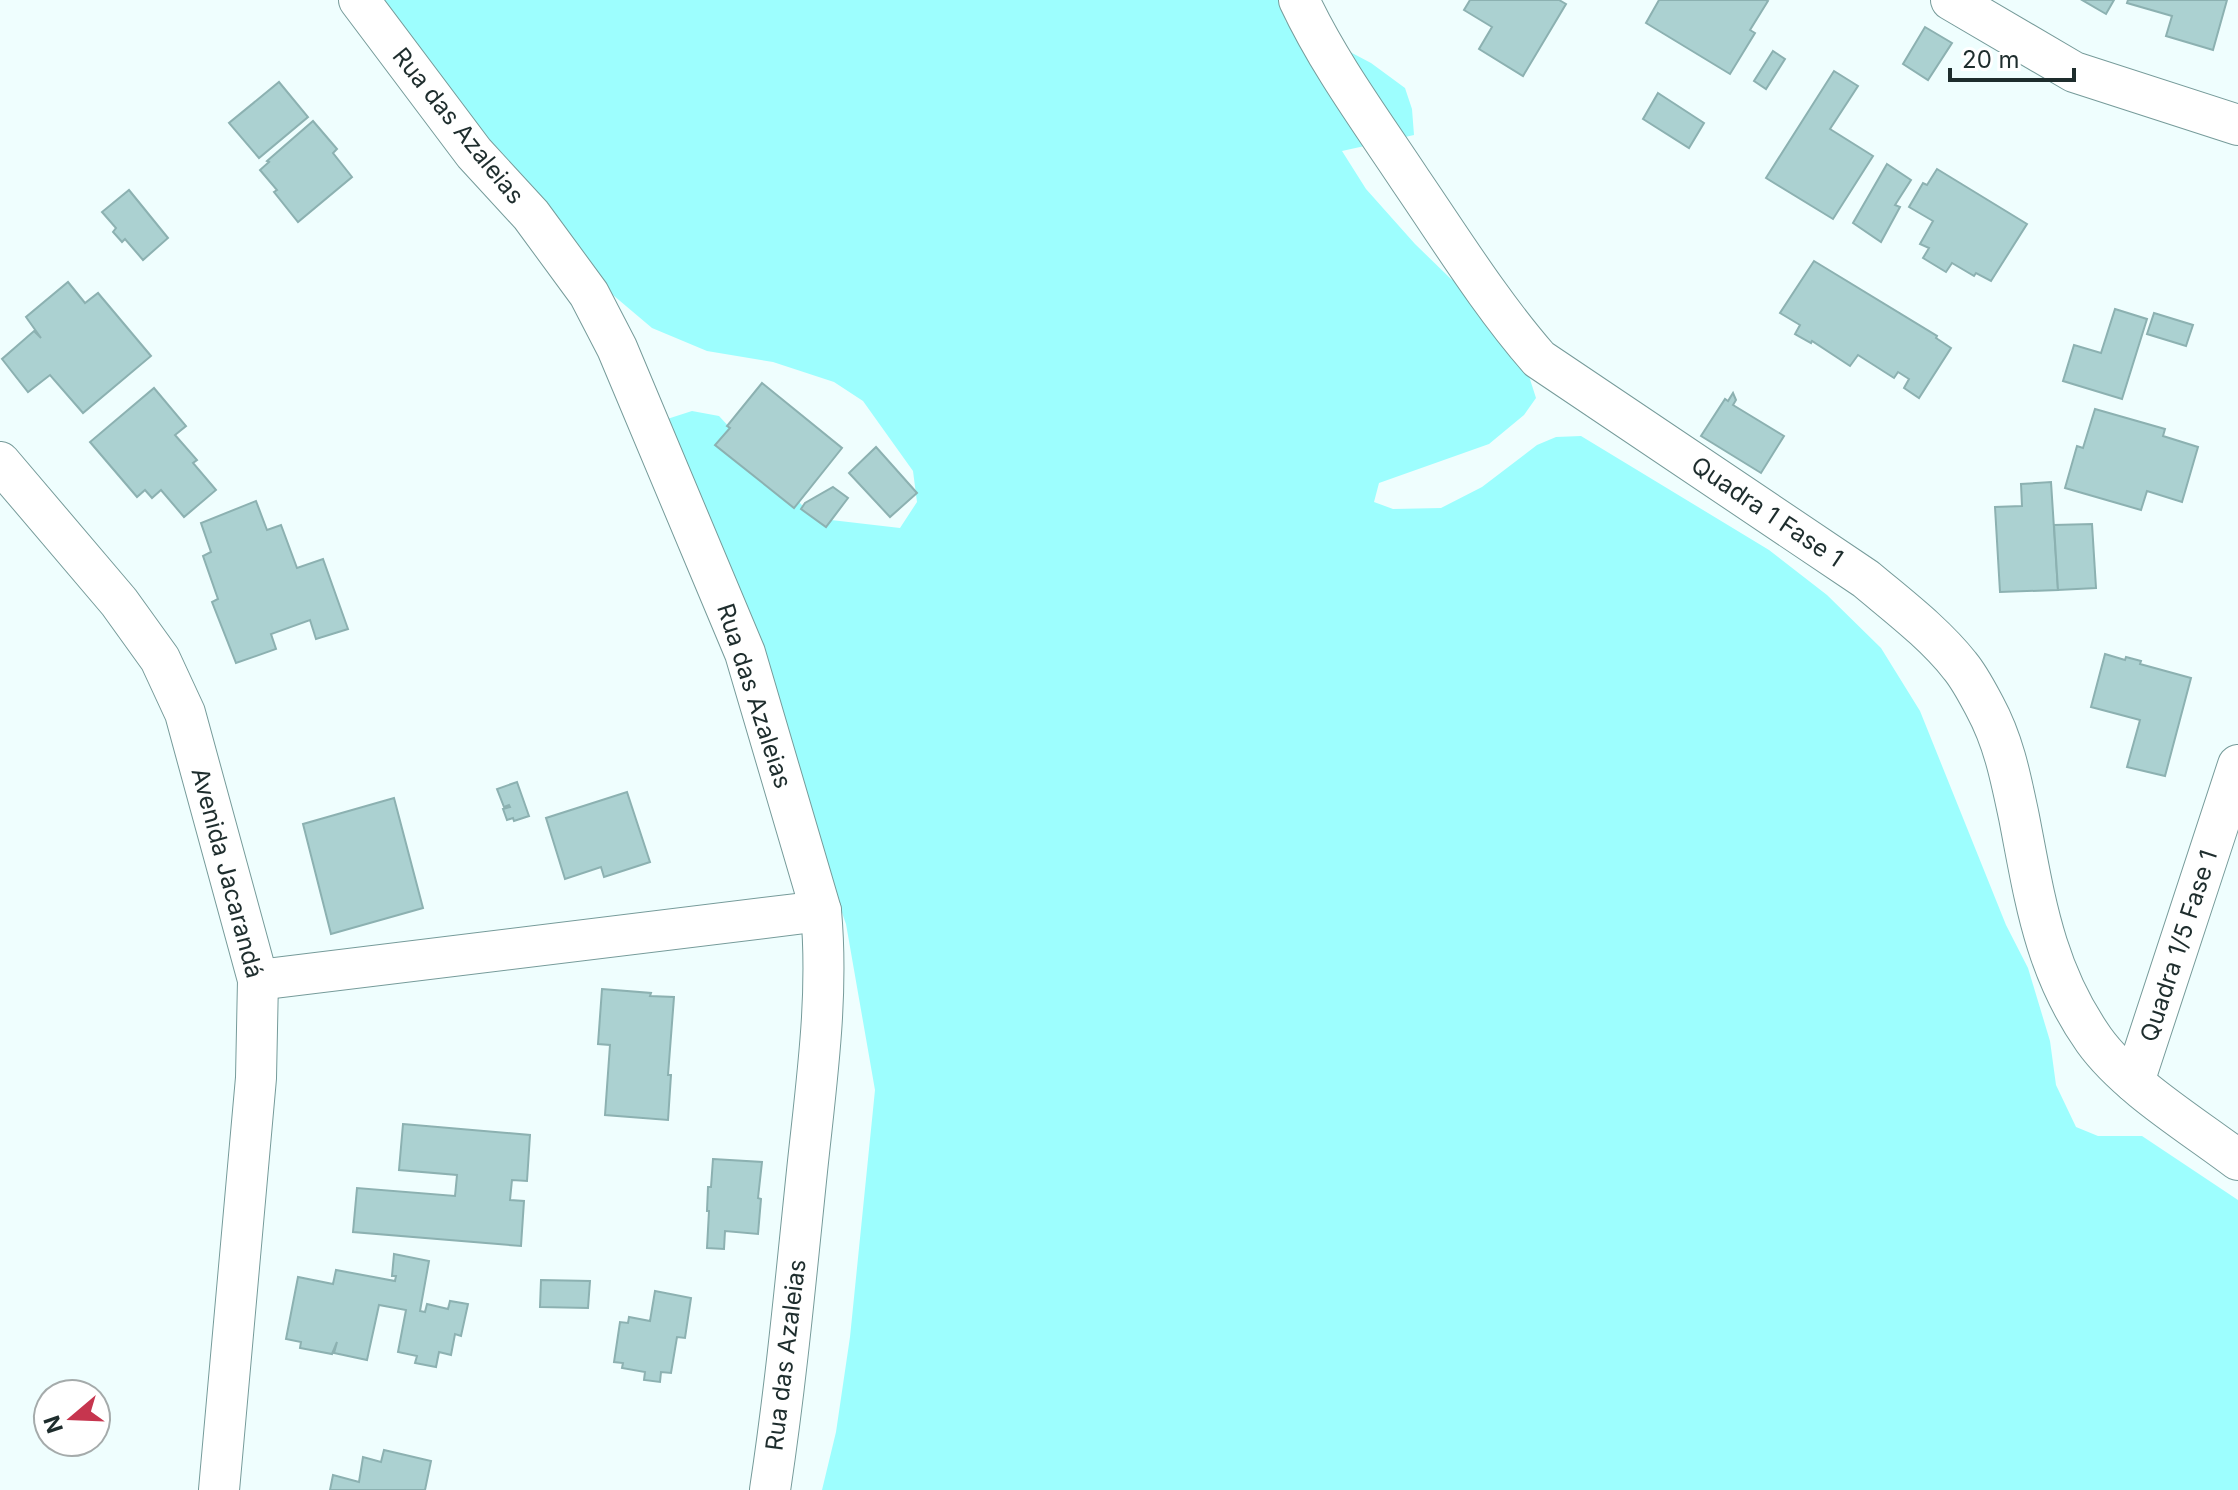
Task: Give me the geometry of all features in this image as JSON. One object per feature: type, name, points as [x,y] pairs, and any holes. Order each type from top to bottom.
[{"type":"street","name":"Rua das Azaleias","points":[[359,0],[474,153],[531,215],[589,294],[617,348],[745,653],[821,911],[824,946],[821,1030],[782,1408],[770,1490]]},
{"type":"street","name":"Quadra 1 Fase 1","points":[[1299,0],[1313,30],[1387,145],[1487,293],[1539,359],[1866,579],[1916,621],[1960,666],[1986,708],[2007,762],[2040,922],[2062,986],[2094,1040],[2125,1075],[2238,1160]]},
{"type":"street","points":[[1951,0],[2074,72],[2238,125]]},
{"type":"street","name":"Avenida Jacarandá","points":[[0,462],[119,602],[160,659],[185,713],[258,980],[256,1078],[219,1490]]},
{"type":"street","name":"Quadra 1/5 Fase 1","points":[[2134,1082],[2238,765]]},
{"type":"street","points":[[258,980],[821,911]]},
{"type":"shaded area","points":[[383,0],[1279,0],[1286,22],[1306,35],[1333,43],[1371,63],[1405,88],[1412,109],[1414,135],[1342,151],[1366,189],[1415,244],[1451,279],[1474,289],[1520,348],[1536,398],[1524,415],[1489,444],[1379,483],[1374,502],[1393,509],[1441,508],[1482,487],[1537,445],[1556,437],[1581,436],[1769,550],[1827,595],[1881,648],[1920,711],[2006,925],[2028,968],[2050,1041],[2056,1085],[2076,1127],[2098,1136],[2142,1136],[2238,1200],[2238,1490],[822,1490],[836,1432],[850,1337],[875,1090],[846,924],[730,595],[661,421],[692,411],[719,416],[814,518],[900,528],[917,502],[913,471],[863,401],[834,382],[773,362],[707,351],[652,328],[581,268]]},
{"type":"building","points":[[1470,0],[1559,0],[1566,4],[1523,76],[1479,49],[1492,27],[1464,10]]},
{"type":"building","points":[[1659,0],[1768,1],[1750,30],[1755,33],[1730,74],[1646,23]]},
{"type":"building","points":[[2082,0],[2114,0],[2106,14]]},
{"type":"building","points":[[2128,0],[2227,0],[2213,50],[2166,36],[2172,16],[2127,3]]},
{"type":"building","points":[[1925,27],[1952,43],[1928,80],[1903,64]]},
{"type":"building","points":[[1773,51],[1785,59],[1766,89],[1754,81]]},
{"type":"building","points":[[1834,71],[1858,86],[1830,129],[1873,156],[1833,219],[1766,178]]},
{"type":"building","points":[[279,82],[308,117],[259,158],[229,123]]},
{"type":"building","points":[[1658,93],[1704,123],[1689,148],[1643,119]]},
{"type":"building","points":[[313,121],[337,149],[333,153],[352,177],[298,222],[260,170]]},
{"type":"building","points":[[1887,164],[1911,180],[1895,205],[1900,207],[1881,242],[1853,223]]},
{"type":"building","points":[[1937,169],[2027,224],[1991,281],[1976,273],[1974,276],[1952,263],[1946,272],[1923,258],[1929,248],[1920,244],[1933,221],[1909,207],[1923,183],[1927,185]]},
{"type":"building","points":[[129,190],[168,238],[143,260],[125,239],[122,242],[113,232],[116,228],[102,212]]},
{"type":"building","points":[[1814,261],[1937,336],[1951,348],[1919,398],[1904,388],[1909,379],[1898,372],[1894,378],[1858,355],[1850,366],[1812,341],[1795,334],[1800,325],[1780,313]]},
{"type":"building","points":[[68,282],[85,303],[98,293],[151,356],[83,413],[50,375],[28,392],[2,359],[34,331],[41,338],[26,317]]},
{"type":"building","points":[[2115,309],[2147,319],[2122,399],[2063,381],[2074,345],[2101,353]]},
{"type":"building","points":[[2154,313],[2193,325],[2186,346],[2147,334]]},
{"type":"building","points":[[762,383],[842,448],[794,508],[715,445]]},
{"type":"building","points":[[154,388],[186,426],[175,435],[197,460],[193,463],[216,490],[184,517],[161,490],[152,498],[145,490],[137,497],[90,442]]},
{"type":"building","points":[[1733,393],[1736,400],[1733,405],[1784,436],[1761,473],[1701,436],[1725,399],[1728,401]]},
{"type":"building","points":[[2095,409],[2165,429],[2163,436],[2198,447],[2182,502],[2147,491],[2141,510],[2065,488],[2077,446],[2083,448]]},
{"type":"building","points":[[876,447],[917,493],[890,517],[849,473]]},
{"type":"building","points":[[2051,482],[2058,590],[2000,592],[1995,507],[2022,506],[2021,484]]},
{"type":"building","points":[[833,487],[848,498],[826,527],[801,509],[805,503]]},
{"type":"building","points":[[256,501],[267,530],[281,525],[297,568],[323,559],[348,629],[316,639],[310,620],[271,634],[276,649],[236,663],[212,602],[218,599],[203,556],[211,552],[201,523]]},
{"type":"building","points":[[2092,524],[2096,588],[2058,590],[2054,525]]},
{"type":"building","points":[[2105,654],[2141,661],[2140,664],[2191,678],[2165,776],[2127,767],[2140,720],[2091,707]]},
{"type":"building","points":[[517,782],[529,816],[507,820],[503,809],[510,807],[504,807],[497,789]]},
{"type":"building","points":[[627,792],[650,862],[604,877],[601,867],[565,879],[546,818]]},
{"type":"building","points":[[394,798],[423,908],[331,934],[303,824]]},
{"type":"building","points":[[602,989],[674,997],[668,1120],[605,1115],[610,1045],[598,1044]]},
{"type":"building","points":[[403,1124],[530,1135],[527,1181],[512,1180],[510,1200],[524,1201],[521,1246],[353,1232],[357,1188],[455,1196],[457,1175],[399,1170]]},
{"type":"building","points":[[713,1159],[762,1162],[758,1234],[725,1231],[724,1249],[707,1248],[708,1187],[711,1187]]},
{"type":"building","points":[[394,1254],[429,1261],[420,1311],[425,1312],[427,1304],[448,1309],[450,1301],[468,1304],[461,1336],[455,1334],[451,1355],[439,1352],[436,1367],[415,1363],[417,1356],[398,1352],[406,1310],[379,1305],[367,1360],[334,1353],[337,1342],[332,1354],[300,1348],[301,1342],[286,1339],[298,1277],[333,1284],[336,1270],[395,1281],[396,1276],[392,1276]]},
{"type":"building","points":[[541,1280],[590,1281],[588,1308],[540,1307]]},
{"type":"building","points":[[655,1291],[691,1298],[685,1338],[677,1337],[671,1373],[661,1372],[660,1382],[644,1380],[645,1372],[622,1368],[623,1363],[614,1362],[620,1322],[628,1323],[629,1317],[650,1321]]},
{"type":"building","points":[[384,1450],[431,1461],[425,1490],[330,1490],[333,1475],[359,1482],[363,1457],[381,1462]]}]
